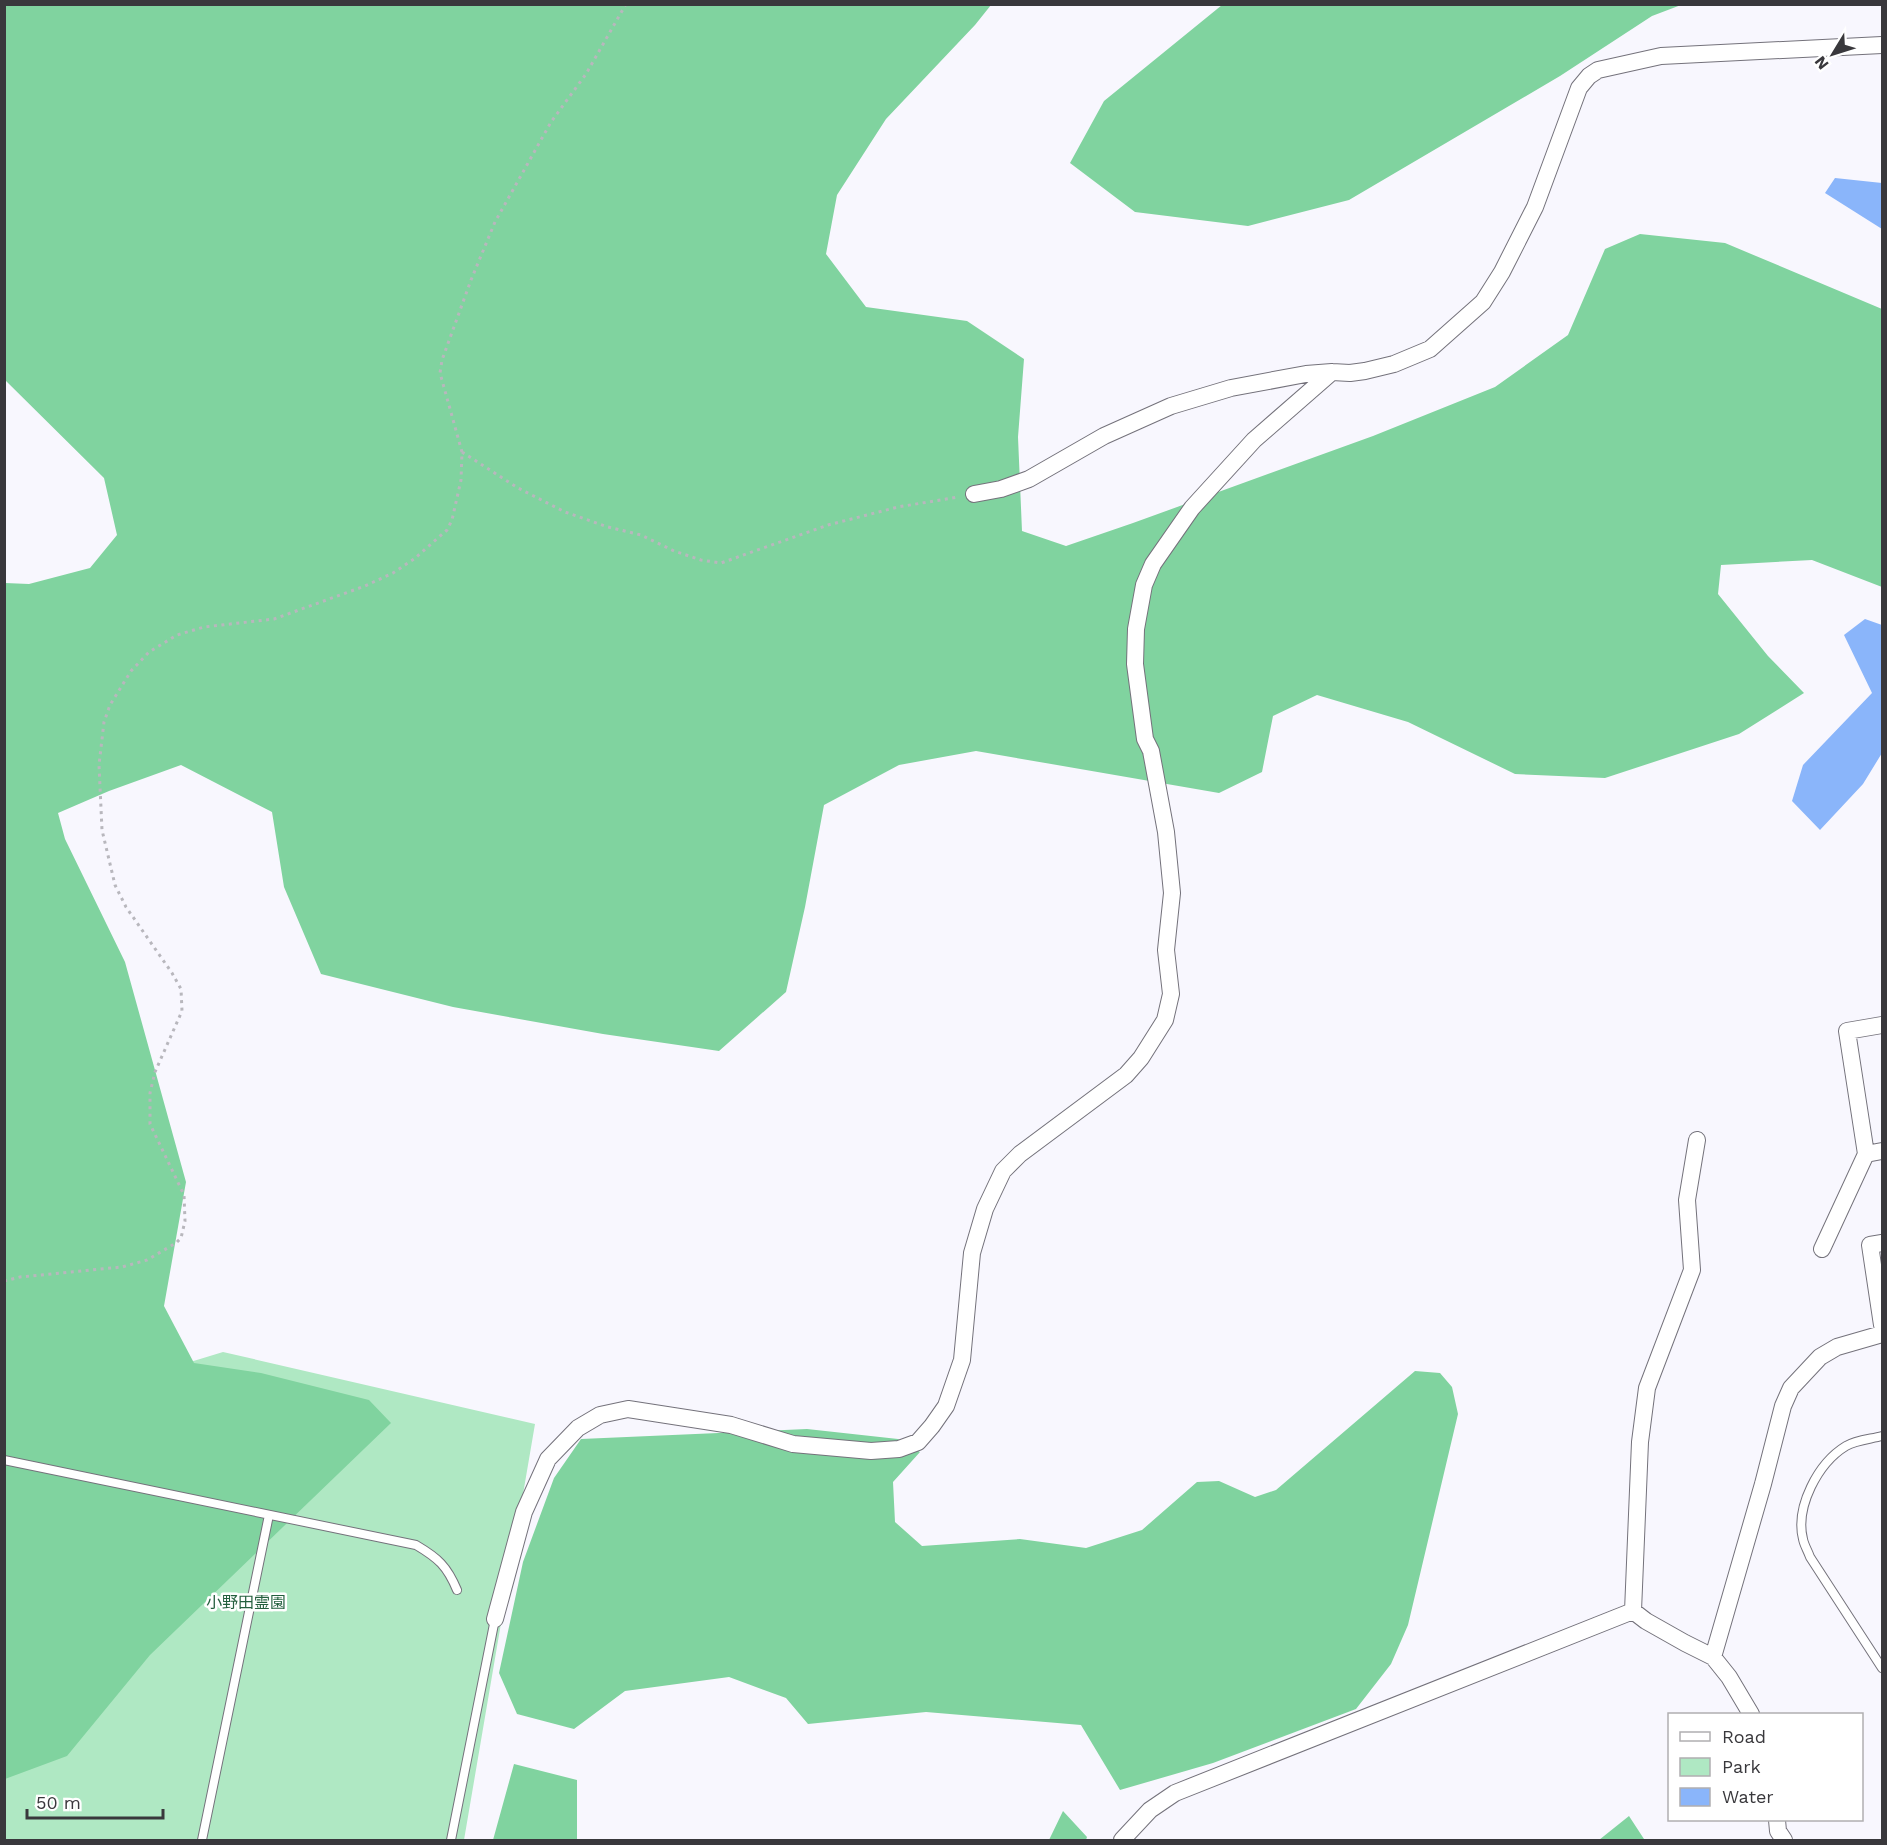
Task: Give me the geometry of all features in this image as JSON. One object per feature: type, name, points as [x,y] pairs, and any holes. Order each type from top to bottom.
[{"type":"street","points":[[974,494],[1001,489],[1029,479],[1104,436],[1171,406],[1231,388],[1306,374],[1365,371],[1394,364],[1430,350],[1483,302],[1502,272],[1535,207],[1579,88],[1589,76],[1598,70],[1661,56],[1882,45]]},
{"type":"street","points":[[495,1620],[524,1512],[548,1459],[578,1428],[600,1415],[628,1409],[731,1425],[793,1444],[871,1451],[899,1449],[918,1442],[946,1406],[962,1360],[972,1253],[985,1209],[1003,1171],[1020,1154],[1126,1075],[1141,1058],[1165,1020],[1171,994],[1166,950],[1172,893],[1166,832],[1151,751],[1145,739],[1135,664],[1136,629],[1144,585],[1153,564],[1192,508],[1254,440],[1332,372]]},
{"type":"street","points":[[1822,1249],[1874,1153],[1847,1030],[1882,1025]]},
{"type":"street","points":[[1633,1611],[1640,1442],[1647,1389],[1692,1270],[1687,1200],[1697,1140]]},
{"type":"street","points":[[1882,1244],[1870,1245],[1882,1325]]},
{"type":"street","points":[[1713,1657],[1783,1406],[1791,1388],[1820,1357],[1837,1347],[1882,1334]]},
{"type":"street","points":[[1633,1611],[1656,1627],[1713,1657],[1729,1677],[1750,1713]]},
{"type":"street","points":[[1122,1840],[1150,1810],[1176,1793],[1633,1611]]},
{"type":"street","points":[[1777,1821],[1778,1831],[1784,1840]]},
{"type":"lane","points":[[1882,1436],[1848,1444],[1827,1461],[1804,1503],[1802,1522],[1803,1540],[1810,1557],[1882,1668]]},
{"type":"lane","points":[[4,1460],[416,1545],[436,1557],[450,1574],[457,1590]]},
{"type":"lane","points":[[202,1840],[268,1515]]},
{"type":"lane","points":[[451,1840],[495,1620]]},
{"type":"path","points":[[4,1281],[20,1277],[122,1267],[147,1260],[181,1238],[185,1221],[184,1195],[150,1124],[150,1093],[155,1072],[182,1011],[181,989],[126,907],[115,885],[102,830],[99,765],[104,722],[110,705],[130,671],[149,652],[177,635],[204,627],[273,619],[365,586],[393,573],[414,559],[447,530],[452,520],[461,480],[462,452],[440,373],[442,360],[495,222],[552,122],[586,74],[626,4]]},
{"type":"path","points":[[462,452],[518,488],[565,512],[608,527],[641,535],[674,551],[701,560],[721,563],[828,525],[898,507],[974,494]]},
{"type":"green space","points":[[5,5],[991,5],[886,119],[837,195],[826,254],[866,307],[967,321],[1024,359],[1018,437],[1022,531],[1066,546],[1373,436],[1495,387],[1568,335],[1605,249],[1640,234],[1725,243],[1882,309],[1882,587],[1812,560],[1721,565],[1718,594],[1768,656],[1804,693],[1739,734],[1605,778],[1515,774],[1408,722],[1317,695],[1273,716],[1262,772],[1219,793],[976,751],[899,765],[824,805],[786,992],[719,1051],[603,1034],[453,1007],[321,974],[284,887],[272,812],[181,765],[109,791],[58,813],[65,839],[125,962],[186,1182],[164,1306],[194,1363],[261,1373],[369,1400],[391,1423],[150,1655],[67,1756],[5,1779],[5,583],[29,584],[90,568],[117,535],[104,478],[5,380]]},
{"type":"green space","points":[[1222,5],[1681,5],[1652,16],[1560,76],[1349,200],[1248,226],[1135,212],[1070,163],[1104,101]]},
{"type":"green space","name":"小野田霊園","points":[[4,1333],[92,1392],[223,1352],[535,1424],[464,1840],[5,1840]]},
{"type":"green space","points":[[1415,1371],[1440,1373],[1452,1387],[1458,1414],[1408,1625],[1391,1664],[1356,1709],[1213,1763],[1120,1790],[1081,1725],[926,1712],[808,1724],[786,1698],[729,1677],[625,1691],[574,1729],[517,1714],[499,1673],[523,1562],[554,1478],[581,1439],[807,1429],[898,1439],[920,1452],[893,1482],[895,1522],[922,1546],[1020,1539],[1086,1548],[1142,1530],[1197,1482],[1219,1481],[1255,1497],[1276,1490]]},
{"type":"green space","points":[[514,1764],[577,1780],[577,1840],[493,1840]]},
{"type":"green space","points":[[1063,1811],[1087,1837],[1086,1840],[1049,1840]]},
{"type":"green space","points":[[1629,1816],[1644,1839],[1599,1840]]},
{"type":"water","points":[[1835,178],[1882,183],[1882,229],[1825,193]]},
{"type":"water","points":[[1865,619],[1882,625],[1882,753],[1863,784],[1820,830],[1792,801],[1803,765],[1872,693],[1844,635]]}]
